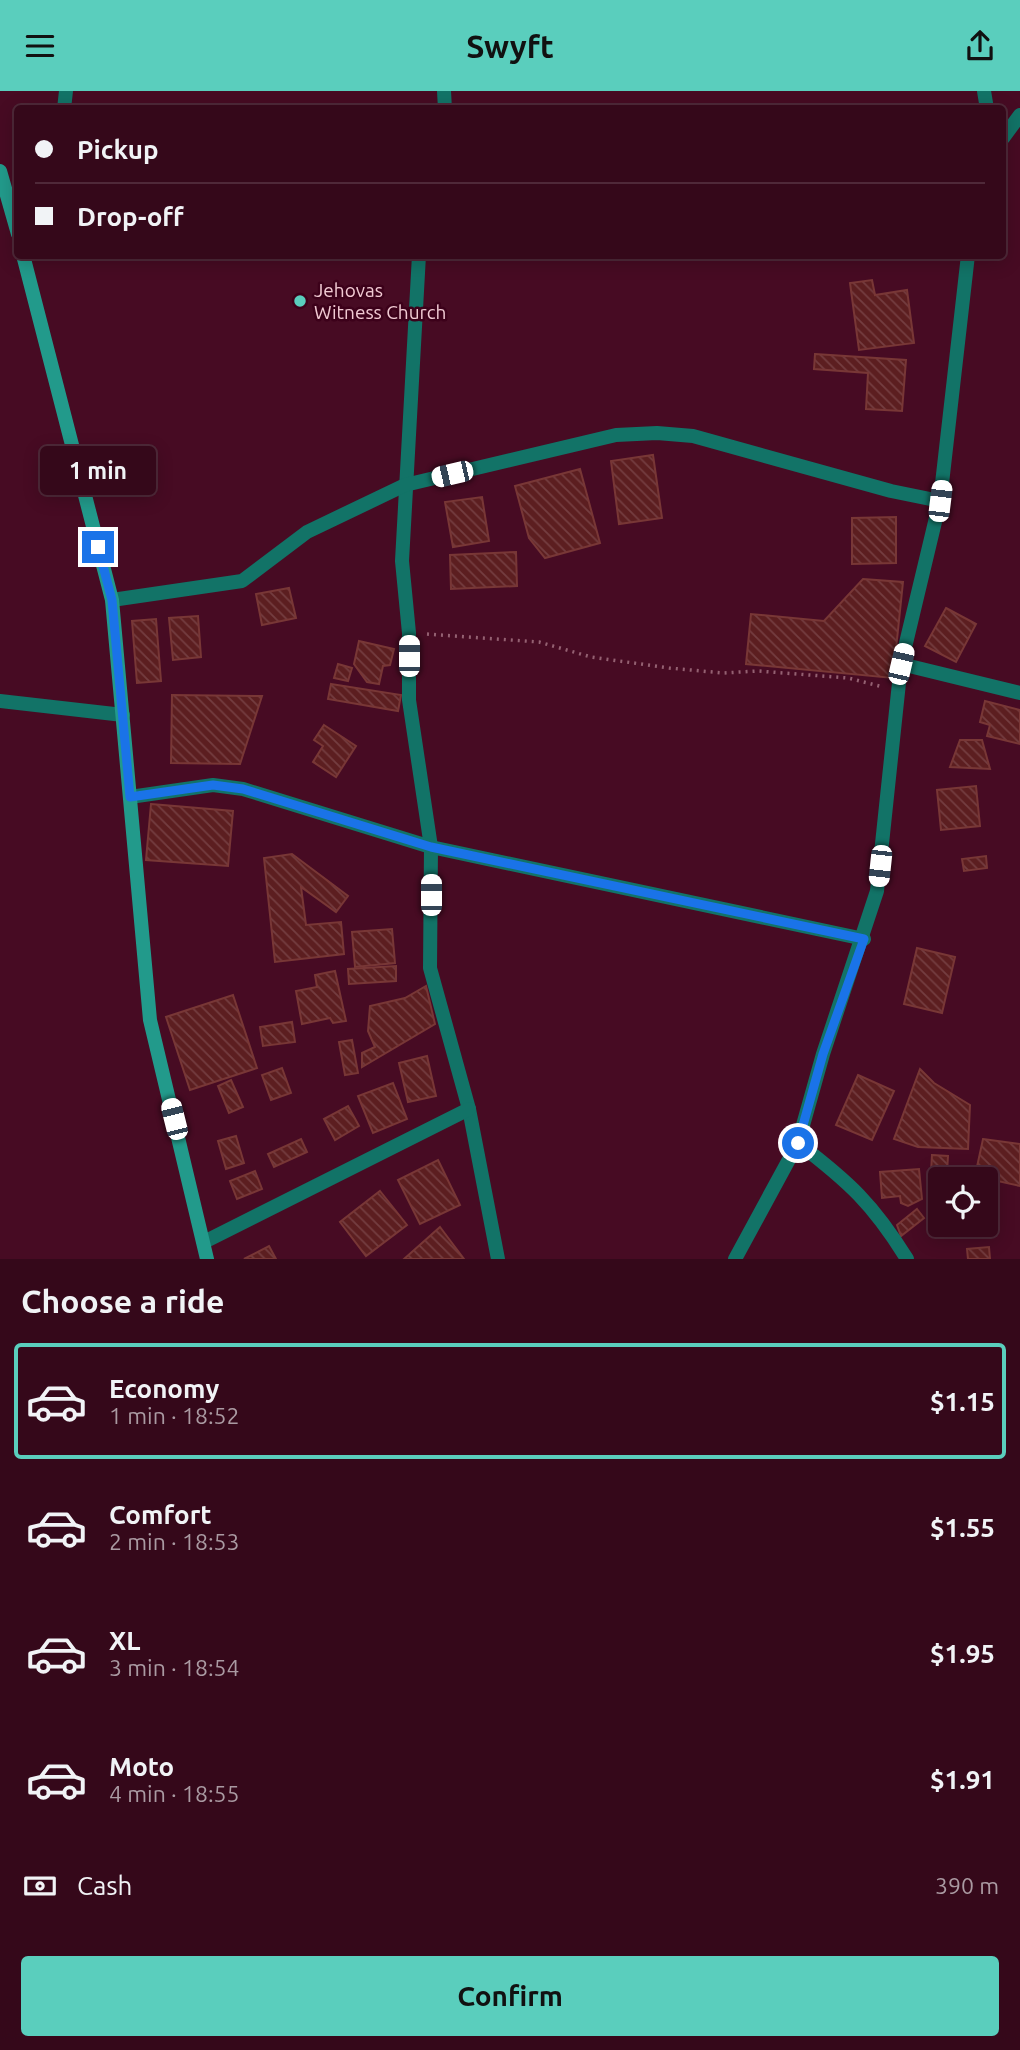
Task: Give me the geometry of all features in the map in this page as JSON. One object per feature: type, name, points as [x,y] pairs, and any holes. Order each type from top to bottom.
[{"type":"main road","points":[[0,171],[13,204]]},
{"type":"main road","points":[[24,259],[112,600],[150,1020],[207,1259]]},
{"type":"street","points":[[1006,134],[1020,115]]},
{"type":"street","points":[[419,259],[402,561],[409,633],[409,700],[431,847],[430,968],[469,1109],[498,1259]]},
{"type":"street","points":[[735,1259],[798,1143],[823,1054],[864,939],[877,891],[901,664],[940,501],[968,259]]},
{"type":"street","points":[[112,600],[242,581],[307,532],[405,485],[616,435],[657,433],[693,436],[879,488],[940,501]]},
{"type":"street","points":[[901,664],[1020,693]]},
{"type":"street","points":[[0,701],[123,715]]},
{"type":"street","points":[[130,797],[213,785],[243,789],[431,847],[864,939]]},
{"type":"street","points":[[204,1243],[469,1109]]},
{"type":"street","points":[[798,1143],[852,1185],[882,1218],[907,1259]]},
{"type":"path","points":[[409,633],[539,642],[591,657],[669,668],[848,678],[899,691]]},
{"type":"building","points":[[872,280],[875,295],[907,290],[914,343],[859,350],[850,283]]},
{"type":"building","points":[[815,354],[906,360],[902,411],[866,409],[868,373],[814,369]]},
{"type":"building","points":[[653,455],[662,518],[619,524],[611,461]]},
{"type":"building","points":[[580,469],[600,543],[545,558],[529,538],[515,486]]},
{"type":"building","points":[[482,497],[489,541],[453,547],[445,502]]},
{"type":"building","points":[[896,517],[896,563],[852,564],[852,518]]},
{"type":"building","points":[[516,552],[517,586],[451,589],[450,555]]},
{"type":"building","points":[[863,579],[903,582],[893,678],[746,664],[751,614],[824,621]]},
{"type":"building","points":[[289,588],[296,618],[262,625],[256,594]]},
{"type":"building","points":[[946,608],[976,624],[956,662],[925,646]]},
{"type":"building","points":[[198,616],[201,657],[173,660],[169,618]]},
{"type":"building","points":[[156,619],[161,681],[137,683],[132,621]]},
{"type":"building","points":[[359,641],[394,649],[390,665],[383,666],[379,684],[367,682],[354,664]]},
{"type":"building","points":[[338,664],[352,668],[348,681],[334,678]]},
{"type":"building","points":[[331,684],[401,695],[398,711],[328,699]]},
{"type":"building","points":[[172,695],[262,696],[240,764],[171,763]]},
{"type":"building","points":[[985,701],[1020,710],[1020,744],[987,736],[990,725],[980,722]]},
{"type":"building","points":[[324,725],[356,746],[336,777],[313,762],[323,746],[314,740]]},
{"type":"building","points":[[960,740],[982,740],[990,769],[950,767]]},
{"type":"building","points":[[976,786],[980,826],[941,830],[937,790]]},
{"type":"building","points":[[151,804],[233,811],[228,866],[146,860]]},
{"type":"building","points":[[292,854],[348,896],[336,912],[301,887],[306,925],[341,922],[344,954],[275,962],[264,858]]},
{"type":"building","points":[[986,856],[987,868],[964,871],[962,859]]},
{"type":"building","points":[[392,929],[395,963],[355,967],[352,932]]},
{"type":"building","points":[[917,948],[955,957],[942,1013],[904,1004]]},
{"type":"building","points":[[396,966],[396,981],[349,984],[348,969]]},
{"type":"building","points":[[335,971],[346,1021],[333,1023],[330,1018],[302,1024],[296,991],[317,987],[315,975]]},
{"type":"building","points":[[426,986],[435,1024],[362,1067],[362,1053],[375,1047],[368,1031],[370,1006],[405,998]]},
{"type":"building","points":[[233,995],[257,1068],[190,1090],[166,1017]]},
{"type":"building","points":[[292,1022],[295,1042],[263,1046],[260,1027]]},
{"type":"building","points":[[352,1040],[358,1073],[345,1075],[339,1042]]},
{"type":"building","points":[[427,1056],[436,1096],[408,1102],[399,1063]]},
{"type":"building","points":[[282,1068],[291,1093],[271,1100],[262,1075]]},
{"type":"building","points":[[920,1069],[934,1083],[970,1105],[968,1149],[918,1147],[894,1139]]},
{"type":"building","points":[[858,1075],[894,1091],[872,1140],[836,1125]]},
{"type":"building","points":[[231,1080],[243,1107],[229,1113],[218,1086]]},
{"type":"building","points":[[393,1083],[407,1119],[373,1133],[358,1096]]},
{"type":"building","points":[[348,1106],[359,1126],[335,1140],[324,1119]]},
{"type":"building","points":[[236,1136],[244,1163],[226,1169],[218,1141]]},
{"type":"building","points":[[301,1139],[307,1152],[274,1167],[268,1154]]},
{"type":"building","points":[[983,1139],[1020,1144],[1020,1186],[998,1181],[998,1167],[977,1167]]},
{"type":"building","points":[[932,1155],[948,1156],[947,1167],[931,1167]]},
{"type":"building","points":[[438,1160],[460,1205],[420,1224],[398,1180]]},
{"type":"building","points":[[919,1169],[922,1199],[908,1206],[901,1203],[900,1196],[882,1198],[880,1172]]},
{"type":"building","points":[[255,1171],[262,1189],[237,1199],[230,1181]]},
{"type":"building","points":[[380,1191],[407,1225],[366,1256],[340,1222]]},
{"type":"building","points":[[917,1209],[924,1218],[901,1236],[897,1225]]},
{"type":"building","points":[[440,1227],[464,1259],[404,1259]]},
{"type":"building","points":[[269,1246],[276,1259],[244,1259]]},
{"type":"building","points":[[989,1247],[990,1259],[968,1259],[967,1249]]},
{"type":"place","name":"Jehovas Witness Church","points":[[300,301]]},
{"type":"route","points":[[98,547],[112,600],[130,797],[213,785],[243,789],[431,847],[864,939],[823,1054],[798,1143]]}]
